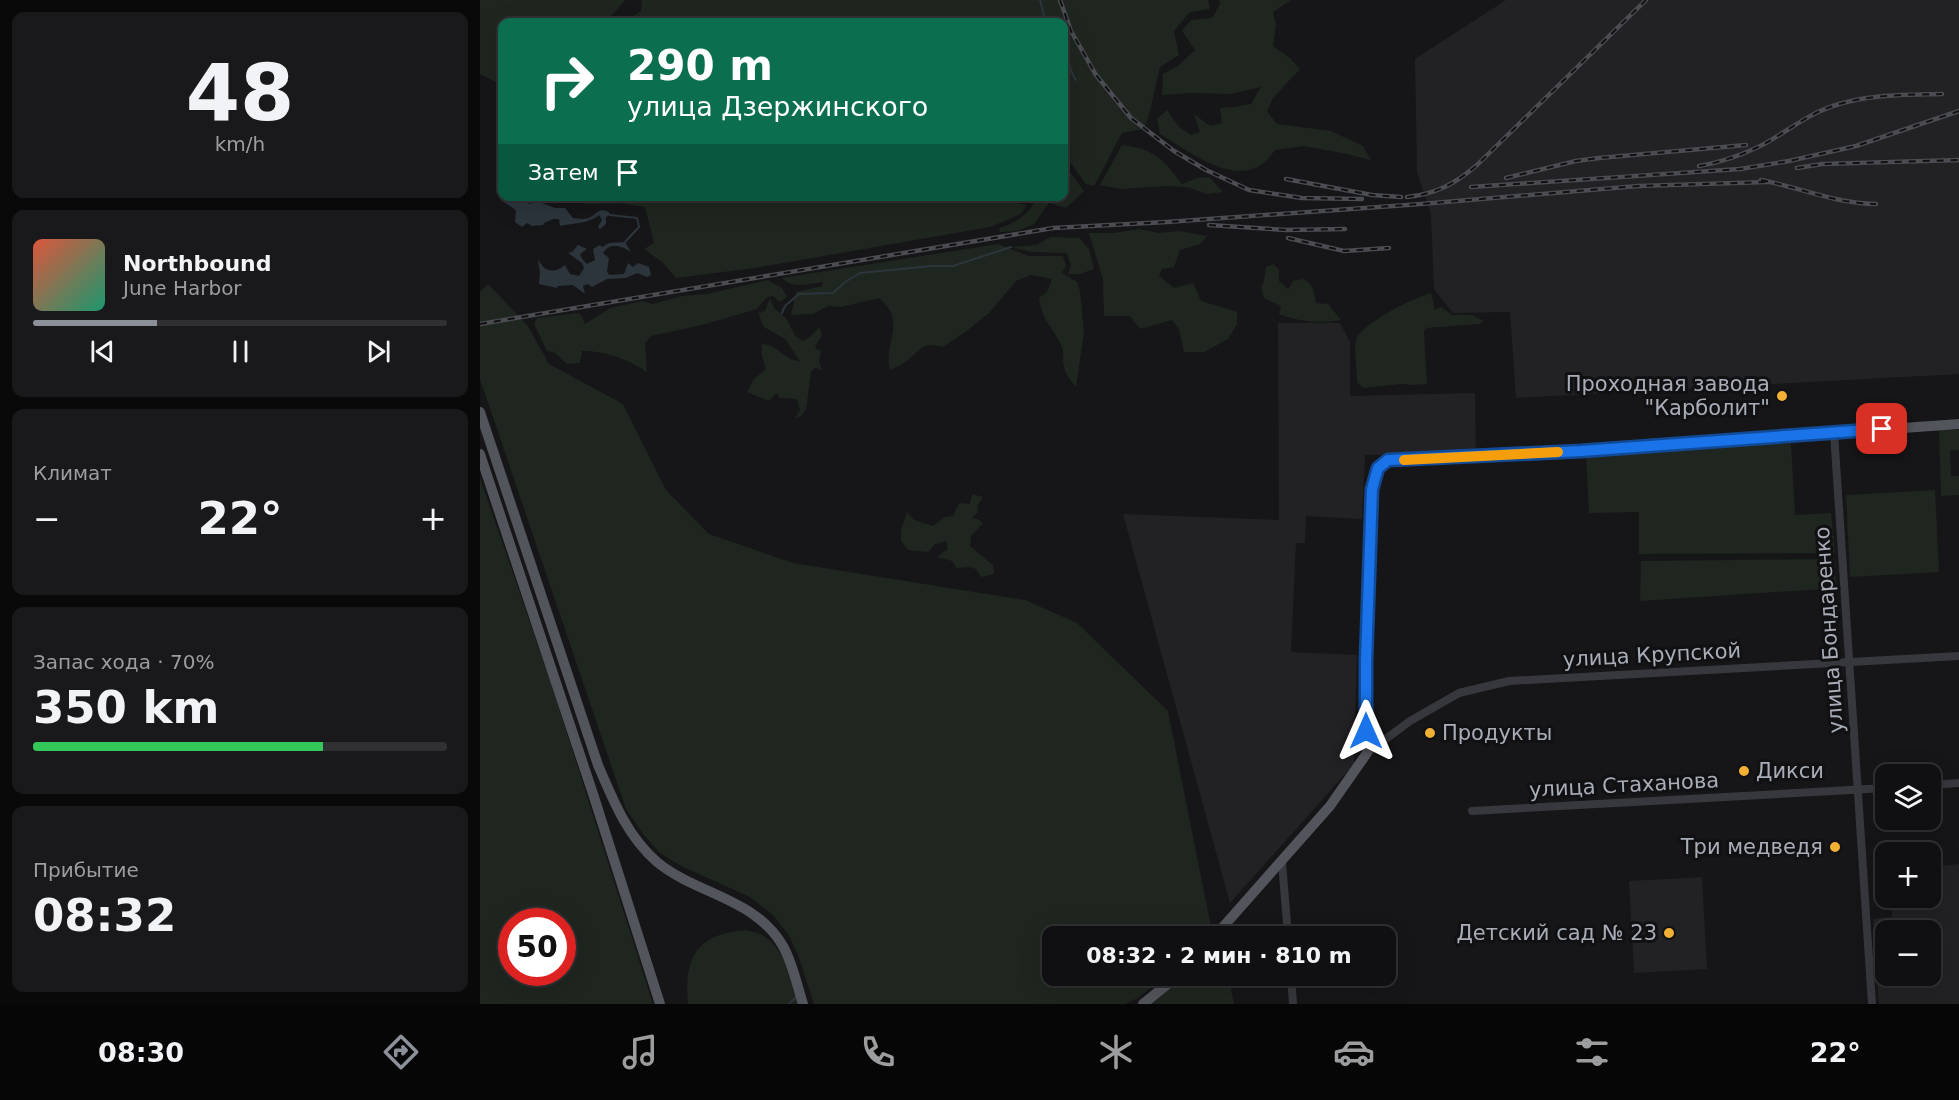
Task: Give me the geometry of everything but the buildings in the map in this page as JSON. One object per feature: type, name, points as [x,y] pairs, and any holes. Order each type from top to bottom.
[{"type":"main road","points":[[480,411],[598,765],[619,814],[635,839],[656,861],[692,884],[746,909],[771,929],[790,960],[803,1004]]},
{"type":"main road","points":[[1224,926],[1330,806],[1367,753],[1366,661],[1372,489],[1378,468],[1388,460],[1581,451],[1959,424]]},
{"type":"main road","points":[[480,454],[591,786],[660,1004]]},
{"type":"main road","points":[[1143,1004],[1165,986]]},
{"type":"street","name":"улица Бондаренко","points":[[1834,433],[1872,1004]]},
{"type":"street","name":"улица Крупской","points":[[1367,753],[1410,721],[1459,693],[1509,681],[1959,656]]},
{"type":"street","points":[[1941,784],[1959,783]]},
{"type":"street","name":"улица Стаханова","points":[[1472,811],[1875,789]]},
{"type":"street","points":[[1282,862],[1287,926]]},
{"type":"street","points":[[1292,986],[1293,1004]]},
{"type":"shaded area","points":[[480,0],[625,0],[609,18],[498,18],[498,83],[480,74]]},
{"type":"shaded area","points":[[642,0],[1208,0],[1210,9],[1190,12],[1174,31],[1179,55],[1160,67],[1144,129],[1122,133],[1094,186],[1086,184],[1068,159],[1068,18],[630,18],[641,11]]},
{"type":"shaded area","points":[[1219,0],[1291,0],[1273,12],[1276,25],[1273,46],[1290,58],[1300,69],[1273,98],[1267,111],[1277,124],[1331,131],[1363,146],[1371,160],[1304,146],[1275,150],[1262,164],[1250,170],[1237,171],[1210,163],[1160,134],[1157,119],[1167,110],[1179,127],[1191,135],[1200,132],[1194,114],[1210,126],[1222,123],[1220,108],[1251,104],[1261,87],[1231,94],[1162,95],[1163,74],[1179,65],[1195,50],[1182,31],[1191,20],[1212,18],[1220,4]]},
{"type":"shaded area","points":[[1506,0],[1959,0],[1959,374],[1516,398],[1510,312],[1453,313],[1434,289],[1431,214],[1417,172],[1415,59]]},
{"type":"shaded area","points":[[1122,145],[1143,149],[1157,157],[1182,184],[1197,178],[1209,177],[1223,192],[1207,194],[1187,187],[1121,189],[1100,185]]},
{"type":"shaded area","points":[[1068,169],[1084,191],[1066,208],[1049,203],[1034,224],[1017,231],[1000,232],[999,228],[1019,219],[1034,203],[1030,201],[1068,201]]},
{"type":"shaded area","points":[[502,201],[522,201],[531,204],[537,201],[555,208],[565,208],[573,218],[580,219],[588,218],[602,210],[609,212],[610,215],[606,217],[606,224],[600,229],[598,227],[602,220],[599,215],[576,224],[560,226],[559,219],[553,219],[543,225],[532,226],[527,223],[522,227],[515,222],[516,210]]},
{"type":"shaded area","points":[[585,201],[1006,201],[1027,205],[1021,214],[990,227],[755,268],[676,278],[662,262],[644,249],[654,243],[645,207],[620,203],[585,204]]},
{"type":"shaded area","points":[[1139,229],[1159,233],[1179,231],[1207,236],[1200,244],[1180,250],[1174,267],[1162,269],[1159,276],[1174,288],[1193,283],[1201,301],[1237,312],[1237,324],[1228,339],[1204,352],[1184,352],[1179,329],[1172,320],[1140,329],[1130,316],[1104,316],[1103,279],[1089,233],[1114,233]]},
{"type":"shaded area","points":[[1051,237],[1079,238],[1089,249],[1094,269],[1080,274],[1068,274],[1071,266],[1067,253],[1032,252],[1011,247],[1036,245]]},
{"type":"shaded area","points":[[625,242],[631,252],[613,246],[603,253],[609,258],[607,271],[609,275],[624,274],[628,263],[633,267],[638,263],[649,267],[651,275],[647,277],[637,273],[626,278],[607,279],[592,287],[588,284],[583,286],[585,294],[573,285],[557,288],[539,284],[538,259],[546,269],[557,270],[565,265],[570,274],[579,276],[584,268],[582,263],[568,253],[578,245],[587,249],[580,254],[587,264],[595,260],[593,249],[609,243]]},
{"type":"shaded area","points":[[998,244],[1029,256],[1063,256],[1066,266],[1062,273],[1077,282],[1080,291],[1084,332],[1076,387],[1066,372],[1062,347],[1046,319],[1039,298],[1047,292],[1052,279],[1031,275],[1016,281],[989,313],[964,333],[943,347],[930,345],[923,347],[890,370],[892,316],[888,307],[879,298],[841,307],[828,306],[813,314],[791,315],[796,292],[822,286],[823,282],[796,285],[782,278]]},
{"type":"shaded area","points":[[1273,264],[1279,270],[1279,281],[1288,289],[1293,281],[1303,279],[1307,281],[1313,289],[1316,303],[1328,304],[1341,320],[1310,322],[1279,314],[1281,306],[1264,298],[1261,288],[1266,267]]},
{"type":"shaded area","points":[[768,280],[782,288],[787,297],[780,302],[773,296],[766,298],[757,309],[702,325],[651,336],[645,343],[647,372],[616,357],[591,351],[582,351],[580,363],[567,364],[554,352],[547,351],[534,324],[537,318],[577,313],[581,315],[585,324],[610,308],[642,301],[653,304],[681,296],[706,294]]},
{"type":"shaded area","points":[[488,284],[528,326],[549,364],[623,404],[666,490],[709,534],[793,563],[1025,600],[1077,623],[1168,711],[1211,926],[1042,926],[1042,986],[1153,986],[1138,998],[1125,1004],[814,1004],[798,955],[788,934],[773,915],[750,897],[683,867],[660,853],[643,834],[626,809],[480,379],[480,292]]},
{"type":"shaded area","points":[[1431,293],[1435,310],[1441,307],[1452,315],[1472,315],[1484,321],[1479,324],[1426,328],[1424,331],[1427,384],[1363,388],[1357,382],[1355,349],[1356,340],[1360,334],[1389,312]]},
{"type":"shaded area","points":[[770,298],[774,308],[786,318],[795,336],[803,341],[819,327],[822,336],[815,346],[816,349],[821,350],[819,361],[822,370],[815,368],[811,372],[806,410],[801,416],[795,418],[800,410],[797,399],[780,398],[776,393],[769,401],[747,392],[754,379],[766,369],[762,356],[762,344],[800,361],[785,339],[764,327],[758,313],[765,311]]},
{"type":"shaded area","points":[[1278,323],[1340,323],[1350,342],[1350,396],[1475,393],[1476,453],[1365,455],[1362,519],[1306,516],[1305,543],[1296,543],[1291,652],[1357,655],[1354,764],[1230,903],[1123,514],[1279,520]]},
{"type":"shaded area","points":[[1939,430],[1959,430],[1959,450],[1950,451],[1951,476],[1959,476],[1959,495],[1941,496]]},
{"type":"shaded area","points":[[1791,443],[1795,515],[1831,513],[1835,553],[1639,554],[1639,512],[1589,513],[1586,455]]},
{"type":"shaded area","points":[[480,478],[550,680],[653,1004],[480,1004]]},
{"type":"shaded area","points":[[1935,490],[1939,572],[1850,577],[1846,495]]},
{"type":"shaded area","points":[[972,494],[983,497],[977,506],[978,512],[972,518],[983,523],[971,536],[970,546],[993,565],[994,574],[981,577],[976,569],[957,568],[952,561],[937,557],[948,549],[946,541],[935,544],[928,552],[908,550],[901,541],[901,530],[907,512],[914,520],[933,526],[945,517],[953,516],[959,503],[970,504]]},
{"type":"shaded area","points":[[1834,559],[1837,588],[1640,601],[1641,561]]},
{"type":"shaded area","points":[[1959,864],[1959,1004],[1879,1004],[1878,986],[1941,986],[1941,920],[1875,920],[1875,947],[1873,919],[1892,917],[1892,908],[1941,908],[1941,866]]},
{"type":"shaded area","name":"Детский сад № 23","points":[[1702,877],[1707,969],[1634,973],[1629,881]]},
{"type":"shaded area","points":[[746,930],[760,934],[775,946],[786,964],[800,1004],[688,1004],[688,973],[697,951],[715,937]]},
{"type":"shaded area","points":[[1173,986],[1230,986],[1234,1003],[1233,1004],[1148,1004]]},
{"type":"waterway","points":[[1040,0],[1045,18]]},
{"type":"waterway","points":[[1068,60],[1076,80]]},
{"type":"waterway","points":[[610,215],[637,218],[639,227],[625,242]]},
{"type":"waterway","points":[[782,313],[785,306],[799,294],[833,293],[860,273],[953,266],[1011,247]]},
{"type":"waterway","points":[[789,1004],[796,997],[796,999]]},
{"type":"railway","points":[[1060,0],[1066,18]]},
{"type":"railway","points":[[1407,197],[1436,191],[1469,172],[1646,0]]},
{"type":"railway","points":[[1068,23],[1096,75],[1131,118],[1174,151],[1206,170],[1249,190],[1302,198],[1362,199]]},
{"type":"railway","points":[[1699,166],[1728,159],[1756,148],[1813,115],[1846,102],[1873,97],[1942,94]]},
{"type":"railway","points":[[1471,187],[1740,169],[1856,146],[1959,111]]},
{"type":"railway","points":[[1506,178],[1576,161],[1746,145]]},
{"type":"railway","points":[[1797,168],[1822,164],[1959,160]]},
{"type":"railway","points":[[1286,179],[1372,195],[1401,197]]},
{"type":"railway","points":[[1761,180],[1846,201],[1876,204]]},
{"type":"railway","points":[[480,324],[1053,228],[1421,204],[1638,186],[1768,182]]},
{"type":"railway","points":[[1209,225],[1286,230],[1345,229]]},
{"type":"railway","points":[[1288,238],[1344,251],[1389,248]]},
{"type":"slow traffic","points":[[1404,460],[1558,452]]},
{"type":"place","name":"Проходная завода \"Карболит\"","points":[[1782,396]]},
{"type":"place","name":"Продукты","points":[[1430,733]]},
{"type":"place","name":"Дикси","points":[[1744,771]]},
{"type":"place","name":"Три медведя","points":[[1835,847]]},
{"type":"place","name":"Детский сад № 23","points":[[1669,933]]},
{"type":"route","points":[[1366,731],[1372,489],[1374,475],[1378,468],[1388,460],[1581,451],[1882,429]]}]
